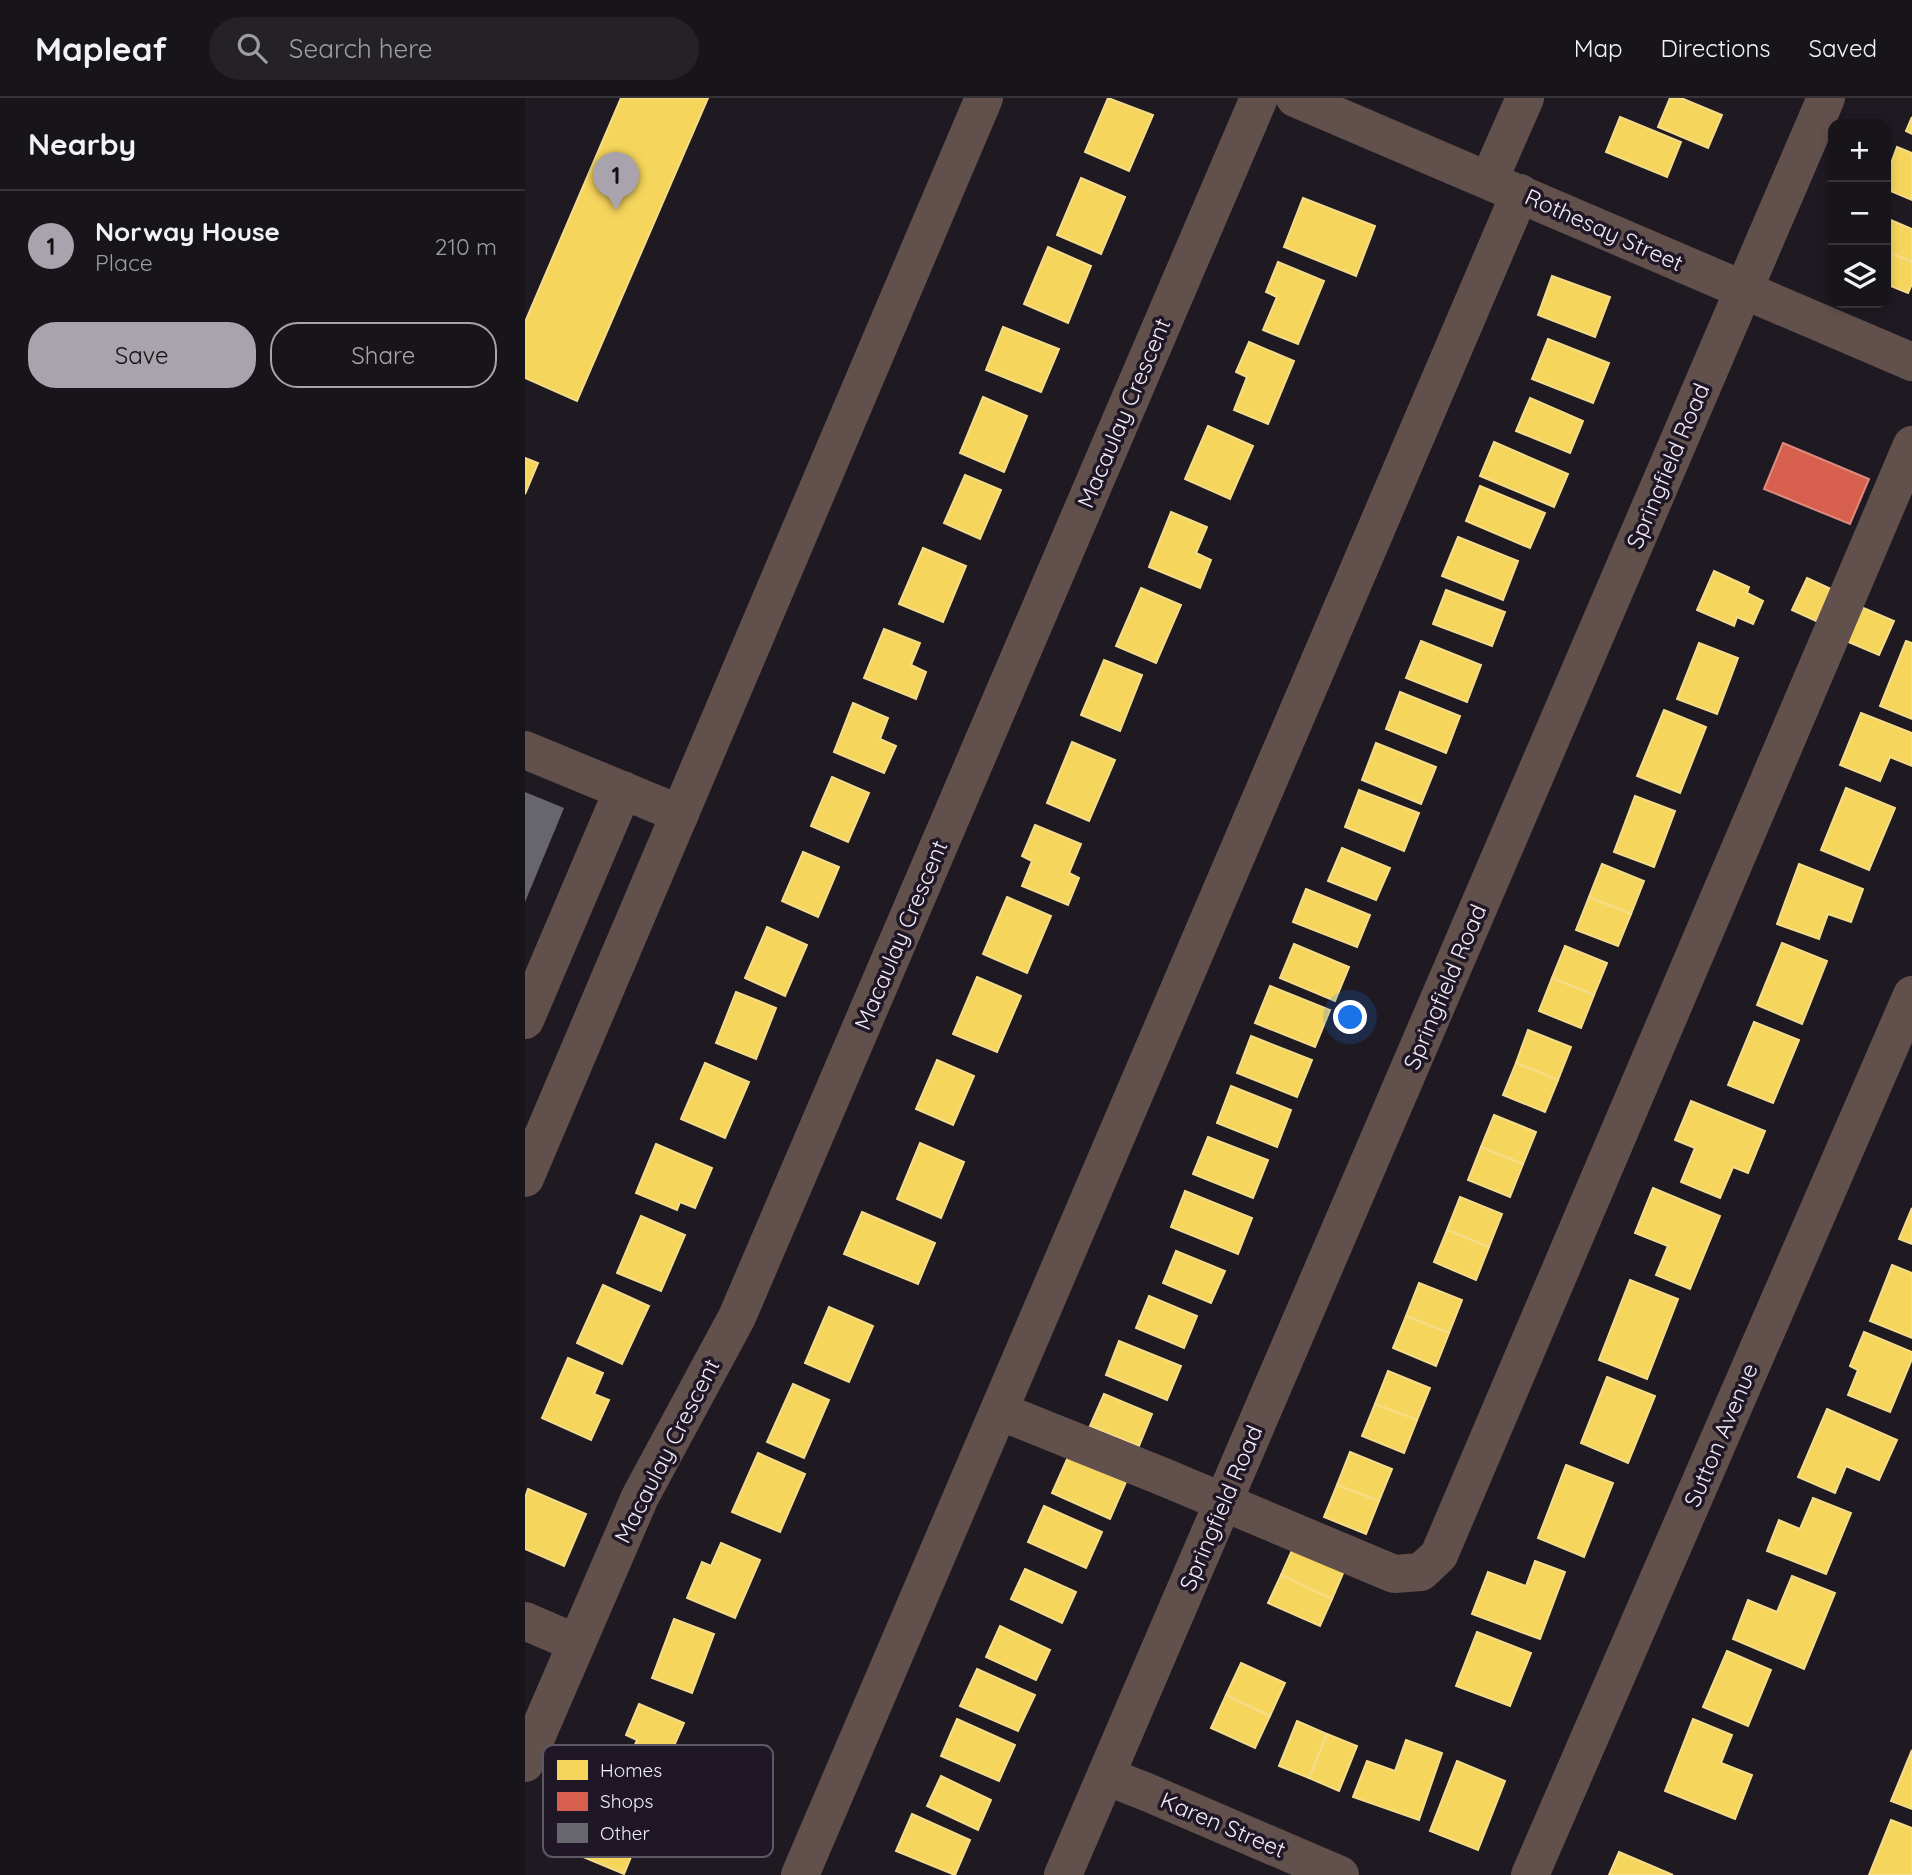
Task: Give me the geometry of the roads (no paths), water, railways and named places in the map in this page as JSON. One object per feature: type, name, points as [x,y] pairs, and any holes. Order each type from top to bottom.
[{"type":"street","points":[[526,1174],[984,98]]},
{"type":"street","name":"Macaulay Crescent","points":[[525,1763],[640,1497],[737,1317],[1259,98]]},
{"type":"street","name":"Rothesay Street","points":[[1295,98],[1912,362]]},
{"type":"street","points":[[800,1875],[999,1411],[1504,186],[1525,98]]},
{"type":"street","name":"Springfield Road","points":[[1063,1875],[1826,98]]},
{"type":"street","points":[[999,1411],[1394,1574],[1421,1573],[1439,1555],[1912,446]]},
{"type":"street","points":[[525,750],[680,814]]},
{"type":"street","points":[[525,1020],[623,790]]},
{"type":"street","name":"Sutton Avenue","points":[[1530,1875],[1912,995]]},
{"type":"street","points":[[525,1621],[576,1643]]},
{"type":"street","name":"Karen Street","points":[[1106,1776],[1341,1875]]},
{"type":"place","name":"Norway House","points":[[616,210]]}]
